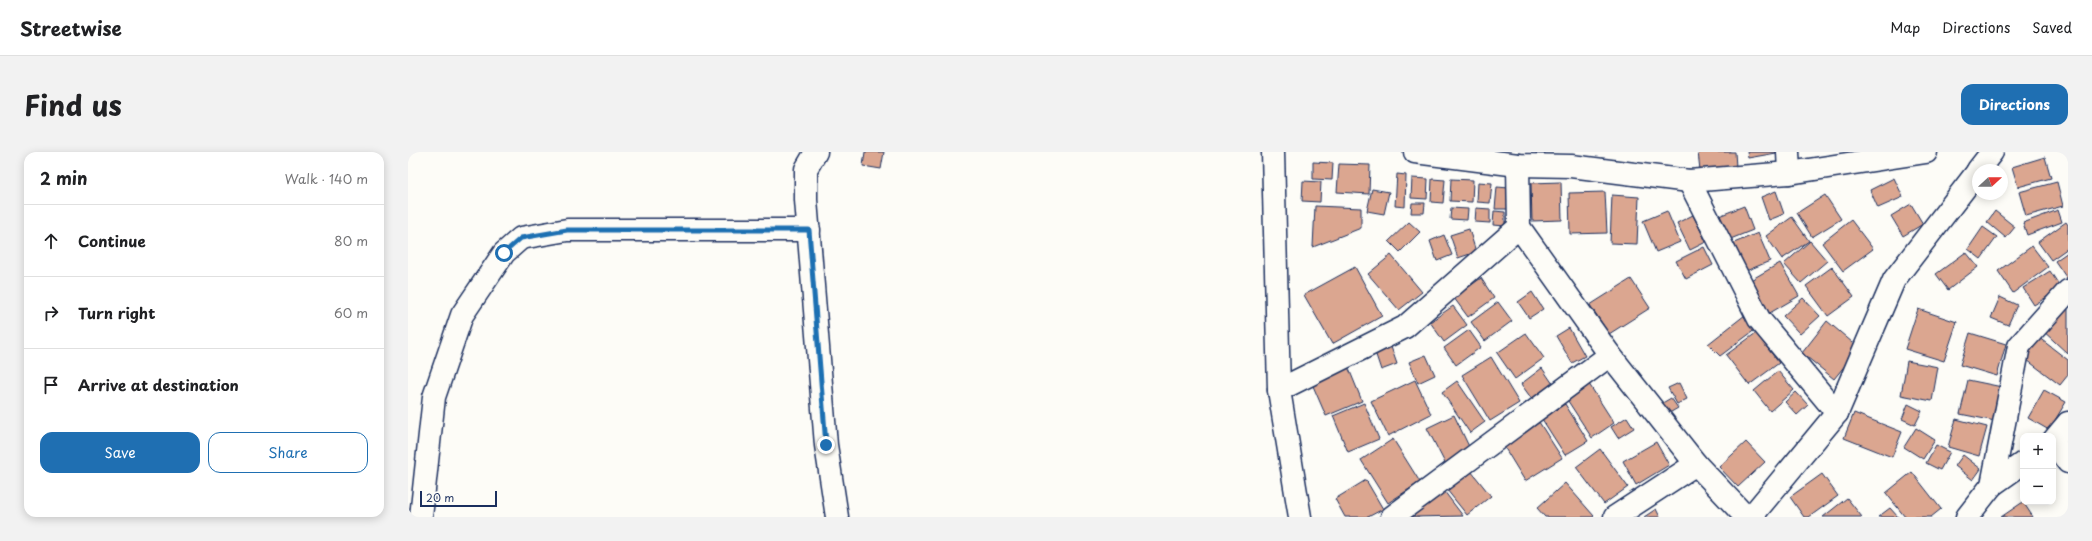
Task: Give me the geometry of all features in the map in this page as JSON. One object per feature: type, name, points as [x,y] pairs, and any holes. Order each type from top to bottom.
[{"type":"street","points":[[816,152],[806,169],[809,230],[826,445],[837,517]]},
{"type":"street","points":[[1273,152],[1280,390],[1300,517]]},
{"type":"street","points":[[1415,152],[1518,165],[1570,159],[1688,181],[1789,162],[1926,152]]},
{"type":"street","points":[[1983,164],[1992,152]]},
{"type":"street","points":[[1518,165],[1519,227],[1610,355],[1696,464],[1746,517]]},
{"type":"street","points":[[1751,517],[1837,413],[1894,280],[1972,178]]},
{"type":"street","points":[[1688,181],[1758,319],[1837,413]]},
{"type":"street","points":[[1280,390],[1405,327],[1519,227]]},
{"type":"street","points":[[421,517],[434,397],[462,315],[504,253],[521,238],[567,230],[809,230]]},
{"type":"street","points":[[1992,485],[2019,346],[2068,291]]},
{"type":"street","points":[[1392,517],[1610,355]]},
{"type":"street","points":[[2056,437],[2068,423]]},
{"type":"street","points":[[2056,445],[2068,462]]},
{"type":"street","points":[[1615,517],[1696,464]]},
{"type":"street","points":[[1968,516],[1992,485],[2020,465]]},
{"type":"building","points":[[865,152],[884,152],[881,169],[863,166]]},
{"type":"building","points":[[1698,152],[1735,152],[1736,167],[1700,170]]},
{"type":"building","points":[[1747,152],[1782,152],[1748,158]]},
{"type":"building","points":[[2045,157],[2051,178],[2018,187],[2012,167]]},
{"type":"building","points":[[1313,162],[1333,163],[1332,180],[1313,179]]},
{"type":"building","points":[[1339,164],[1370,165],[1369,194],[1337,192]]},
{"type":"building","points":[[1397,174],[1406,175],[1405,207],[1395,206]]},
{"type":"building","points":[[1412,178],[1428,179],[1427,199],[1411,198]]},
{"type":"building","points":[[1894,178],[1903,197],[1878,208],[1870,190]]},
{"type":"building","points":[[1432,179],[1445,180],[1443,203],[1431,202]]},
{"type":"building","points":[[1451,179],[1473,180],[1472,202],[1450,201]]},
{"type":"building","points":[[1303,181],[1321,182],[1320,202],[1302,201]]},
{"type":"building","points":[[1478,182],[1492,183],[1490,203],[1477,202]]},
{"type":"building","points":[[1561,182],[1562,220],[1532,221],[1531,183]]},
{"type":"building","points":[[2057,182],[2063,206],[2026,216],[2019,192]]},
{"type":"building","points":[[1497,187],[1509,188],[1508,209],[1495,209]]},
{"type":"building","points":[[1372,189],[1389,192],[1384,214],[1367,211]]},
{"type":"building","points":[[1776,191],[1784,214],[1769,220],[1761,197]]},
{"type":"building","points":[[1605,192],[1607,233],[1570,234],[1569,193]]},
{"type":"building","points":[[1612,195],[1639,197],[1637,244],[1610,243]]},
{"type":"building","points":[[1825,195],[1841,219],[1812,237],[1797,213]]},
{"type":"building","points":[[1412,203],[1425,203],[1424,213],[1411,213]]},
{"type":"building","points":[[1911,204],[1923,224],[1903,236],[1891,216]]},
{"type":"building","points":[[1315,206],[1361,208],[1361,228],[1313,247]]},
{"type":"building","points":[[1744,206],[1753,230],[1728,240],[1719,216]]},
{"type":"building","points":[[1451,208],[1468,209],[1467,220],[1450,219]]},
{"type":"building","points":[[1476,208],[1490,209],[1490,223],[1475,222]]},
{"type":"building","points":[[2058,210],[2062,222],[2027,235],[2023,223]]},
{"type":"building","points":[[1494,211],[1505,212],[1505,226],[1493,225]]},
{"type":"building","points":[[1667,211],[1680,242],[1656,252],[1643,221]]},
{"type":"building","points":[[1995,211],[2015,227],[2006,238],[1987,222]]},
{"type":"building","points":[[1693,215],[1706,242],[1690,250],[1677,223]]},
{"type":"building","points":[[1792,217],[1809,241],[1782,259],[1766,236]]},
{"type":"building","points":[[1851,220],[1873,249],[1843,271],[1822,243]]},
{"type":"building","points":[[1409,222],[1420,232],[1400,252],[1389,241]]},
{"type":"building","points":[[2066,222],[2068,225],[2068,248],[2051,260],[2038,242]]},
{"type":"building","points":[[1983,227],[1997,237],[1981,259],[1968,249]]},
{"type":"building","points":[[1469,229],[1476,252],[1458,258],[1450,235]]},
{"type":"building","points":[[1758,233],[1770,261],[1746,271],[1734,243]]},
{"type":"building","points":[[1444,235],[1452,255],[1437,261],[1430,241]]},
{"type":"building","points":[[1810,241],[1827,261],[1801,283],[1784,264]]},
{"type":"building","points":[[2032,246],[2048,267],[2013,293],[1998,271]]},
{"type":"building","points":[[1704,247],[1713,265],[1686,279],[1676,261]]},
{"type":"building","points":[[1966,252],[1978,267],[1948,290],[1936,274]]},
{"type":"building","points":[[2068,252],[2068,280],[2055,261]]},
{"type":"building","points":[[1391,255],[1422,292],[1399,310],[1368,274]]},
{"type":"building","points":[[1780,263],[1799,296],[1768,314],[1749,281]]},
{"type":"building","points":[[1355,267],[1382,316],[1332,344],[1304,295]]},
{"type":"building","points":[[1832,267],[1854,297],[1828,316],[1806,286]]},
{"type":"building","points":[[2050,271],[2061,288],[2034,305],[2023,288]]},
{"type":"building","points":[[1481,278],[1494,298],[1468,317],[1454,298]]},
{"type":"building","points":[[1631,279],[1650,308],[1609,334],[1590,305]]},
{"type":"building","points":[[1532,292],[1543,309],[1529,318],[1518,302]]},
{"type":"building","points":[[2000,297],[2017,305],[2008,325],[1991,318]]},
{"type":"building","points":[[1803,298],[1820,316],[1800,334],[1783,316]]},
{"type":"building","points":[[2068,301],[2068,354],[2041,329]]},
{"type":"building","points":[[1498,302],[1512,321],[1485,341],[1471,322]]},
{"type":"building","points":[[1453,306],[1467,325],[1444,342],[1430,322]]},
{"type":"building","points":[[1918,309],[1957,322],[1944,361],[1905,349]]},
{"type":"building","points":[[1745,315],[1756,329],[1720,356],[1708,344]]},
{"type":"building","points":[[1827,321],[1859,348],[1834,379],[1802,353]]},
{"type":"building","points":[[1569,328],[1585,356],[1572,363],[1556,336]]},
{"type":"building","points":[[1469,330],[1481,347],[1456,365],[1444,348]]},
{"type":"building","points":[[1526,333],[1544,358],[1515,379],[1497,353]]},
{"type":"building","points":[[1756,333],[1779,363],[1749,385],[1726,355]]},
{"type":"building","points":[[1970,333],[2006,344],[1997,376],[1960,365]]},
{"type":"building","points":[[2038,337],[2068,360],[2068,375],[2060,385],[2023,357]]},
{"type":"building","points":[[1390,344],[1397,364],[1381,370],[1374,349]]},
{"type":"building","points":[[1426,355],[1435,375],[1418,383],[1409,362]]},
{"type":"building","points":[[1491,357],[1519,403],[1490,421],[1462,375]]},
{"type":"building","points":[[1907,361],[1938,367],[1932,401],[1901,395]]},
{"type":"building","points":[[1347,364],[1362,401],[1326,416],[1310,379]]},
{"type":"building","points":[[1542,368],[1555,387],[1534,402],[1521,384]]},
{"type":"building","points":[[1778,371],[1794,390],[1770,411],[1754,391]]},
{"type":"building","points":[[1415,380],[1431,414],[1388,436],[1371,401]]},
{"type":"building","points":[[1968,380],[2002,387],[1995,421],[1960,414]]},
{"type":"building","points":[[1457,381],[1485,422],[1470,433],[1442,392]]},
{"type":"building","points":[[1679,383],[1687,399],[1677,404],[1668,388]]},
{"type":"building","points":[[1589,384],[1614,423],[1592,438],[1566,398]]},
{"type":"building","points":[[2044,390],[2066,402],[2049,430],[2028,418]]},
{"type":"building","points":[[1796,392],[1808,405],[1797,415],[1785,402]]},
{"type":"building","points":[[1671,398],[1678,408],[1666,415],[1659,405]]},
{"type":"building","points":[[1364,403],[1379,439],[1348,452],[1333,416]]},
{"type":"building","points":[[1565,404],[1588,441],[1565,455],[1542,419]]},
{"type":"building","points":[[1908,404],[1922,411],[1915,425],[1902,419]]},
{"type":"building","points":[[1854,413],[1902,432],[1892,457],[1844,438]]},
{"type":"building","points":[[1454,415],[1473,455],[1447,467],[1427,428]]},
{"type":"building","points":[[1627,417],[1634,428],[1618,438],[1611,427]]},
{"type":"building","points":[[1956,419],[1987,427],[1979,456],[1948,447]]},
{"type":"building","points":[[1539,422],[1562,458],[1525,481],[1503,445]]},
{"type":"building","points":[[1916,428],[1935,440],[1923,459],[1904,447]]},
{"type":"building","points":[[1393,439],[1420,482],[1388,503],[1361,460]]},
{"type":"building","points":[[1656,442],[1669,465],[1636,485],[1623,461]]},
{"type":"building","points":[[1746,442],[1765,462],[1738,487],[1719,467]]},
{"type":"building","points":[[1936,445],[1950,452],[1940,470],[1926,463]]},
{"type":"building","points":[[1600,449],[1628,487],[1604,504],[1576,467]]},
{"type":"building","points":[[1963,455],[1981,469],[1973,480],[1955,466]]},
{"type":"building","points":[[1471,471],[1491,496],[1467,515],[1447,490]]},
{"type":"building","points":[[1912,472],[1941,509],[1931,517],[1905,517],[1886,493]]},
{"type":"building","points":[[1822,474],[1838,496],[1809,517],[1804,517],[1790,497]]},
{"type":"building","points":[[1366,480],[1383,509],[1368,517],[1345,517],[1335,499]]},
{"type":"building","points":[[1565,483],[1594,516],[1593,517],[1545,517],[1537,508]]},
{"type":"building","points":[[1444,491],[1463,516],[1412,517]]},
{"type":"building","points":[[1847,498],[1862,517],[1823,517]]},
{"type":"building","points":[[2020,504],[2025,505],[2033,517],[2001,517]]},
{"type":"building","points":[[1890,508],[1898,517],[1878,517]]},
{"type":"building","points":[[1656,509],[1660,517],[1644,517]]},
{"type":"route","points":[[504,253],[521,238],[567,230],[809,230],[826,445]]}]
